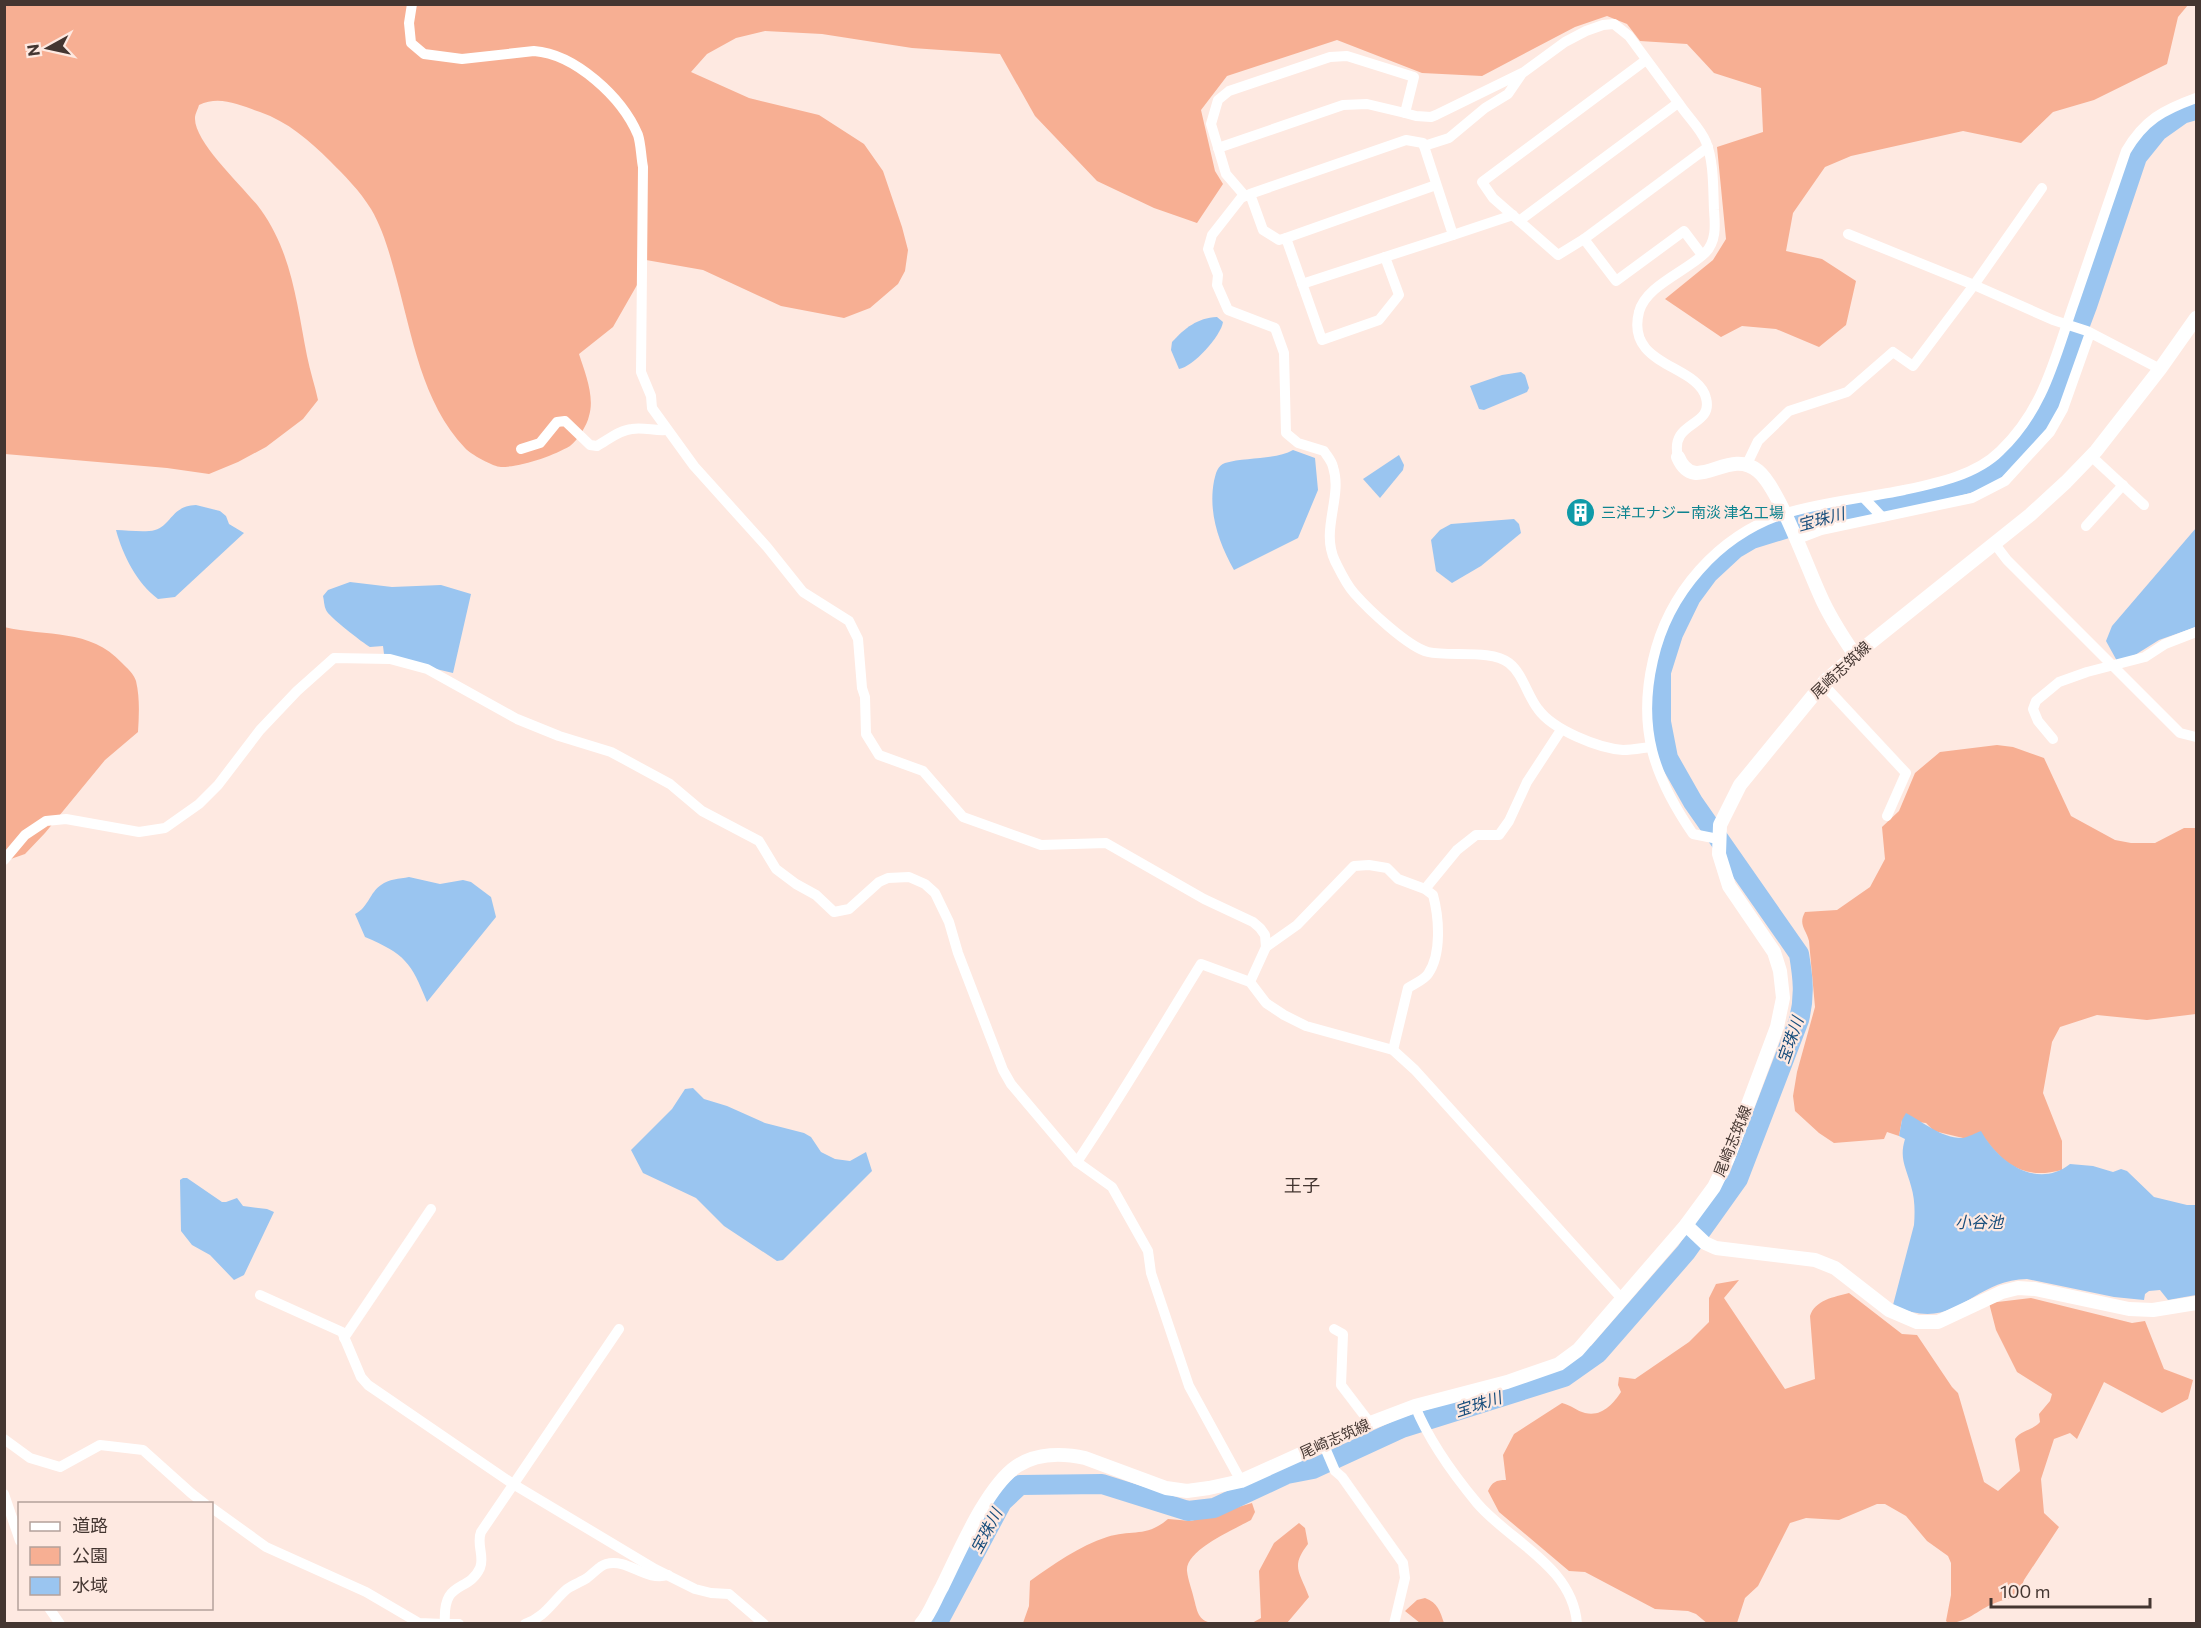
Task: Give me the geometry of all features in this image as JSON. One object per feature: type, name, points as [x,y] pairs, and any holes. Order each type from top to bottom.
[{"type":"main road","name":"尾崎志筑線","points":[[921,1623],[992,1494],[1009,1473],[1025,1462],[1046,1456],[1071,1455],[1166,1488],[1187,1491],[1240,1481],[1326,1448],[1370,1423],[1559,1364],[1578,1350],[1688,1228],[1714,1187],[1728,1158],[1777,1027],[1783,998],[1780,971],[1774,952],[1729,886],[1714,834],[1740,785],[1823,684],[1855,655],[2030,515],[2091,456],[2160,369],[2196,318]]},
{"type":"main road","points":[[1678,458],[1683,468],[1690,473],[1702,473],[1731,463],[1746,464],[1760,472],[1785,516],[1830,615],[1855,655]]},
{"type":"main road","points":[[1688,1228],[1705,1243],[1716,1248],[1815,1260],[1835,1268],[1889,1311],[1917,1322],[1938,1322],[2002,1292],[2018,1288],[2035,1289],[2129,1309],[2153,1310],[2196,1303]]},
{"type":"street","points":[[412,4],[409,23],[411,43],[424,54],[462,59],[544,52],[567,60],[584,70],[626,114],[638,136],[643,167],[641,372],[651,396],[652,408],[694,466],[767,547],[803,592],[849,621],[858,639],[862,688],[866,697],[866,734],[879,754],[923,771],[963,818],[1041,845],[1106,843],[1195,894],[1253,922],[1264,935],[1266,947]]},
{"type":"street","points":[[1218,148],[1343,105],[1367,104],[1416,116],[1431,117],[1524,72],[1565,42],[1586,31],[1614,24],[1623,30],[1705,140],[1712,172],[1714,233],[1710,246],[1702,255],[1652,292],[1642,304],[1638,314],[1638,331],[1648,351],[1700,386],[1706,397],[1707,403],[1702,416],[1678,438],[1678,458]]},
{"type":"street","points":[[1405,113],[1414,77],[1347,56],[1330,57],[1229,91],[1218,100],[1211,124],[1226,174],[1247,195],[1263,230],[1279,240],[1436,185]]},
{"type":"street","points":[[1646,60],[1482,182],[1493,198],[1558,255],[1584,239],[1708,147]]},
{"type":"street","points":[[1424,146],[1449,138],[1485,108],[1508,94],[1524,72]]},
{"type":"street","points":[[1714,834],[1693,834],[1672,804],[1658,774],[1650,747],[1647,704],[1655,650],[1670,613],[1690,579],[1720,550],[1746,531],[1785,516],[1925,486],[1971,470],[1999,453],[2026,423],[2049,379],[2126,151],[2137,134],[2154,117],[2169,108],[2196,98]]},
{"type":"street","points":[[1302,284],[1453,234],[1516,218],[1678,103]]},
{"type":"street","points":[[1453,234],[1423,143],[1406,140],[1240,198],[1212,235],[1208,249],[1218,275],[1217,285],[1228,310],[1275,328],[1284,353],[1286,433],[1298,443],[1324,451],[1333,466],[1335,482],[1329,528],[1330,546],[1334,560],[1352,591],[1412,645],[1428,652],[1497,657],[1509,662],[1539,710],[1561,730],[1623,750],[1650,747]]},
{"type":"street","points":[[1746,464],[1758,441],[1793,408],[1846,392],[1893,352],[1913,366],[1974,285],[2042,188]]},
{"type":"street","points":[[1584,239],[1616,281],[1684,231],[1702,255]]},
{"type":"street","points":[[1848,234],[2053,320],[2089,332],[2160,369]]},
{"type":"street","points":[[1286,238],[1322,340],[1379,320],[1399,295],[1385,256]]},
{"type":"street","points":[[1795,538],[1821,530],[1971,498],[2005,481],[2050,432],[2063,409],[2089,332]]},
{"type":"street","points":[[521,449],[540,443],[557,422],[565,421],[590,445],[597,446],[621,431],[633,428],[666,430]]},
{"type":"street","points":[[2091,456],[2144,505]]},
{"type":"street","points":[[2086,526],[2123,485]]},
{"type":"street","points":[[1864,498],[1882,517]]},
{"type":"street","points":[[1994,543],[2007,560],[2180,733],[2196,738]]},
{"type":"street","points":[[2053,739],[2038,721],[2033,709],[2036,701],[2059,682],[2145,657],[2165,644],[2196,632]]},
{"type":"street","points":[[4,860],[25,835],[46,821],[66,819],[139,832],[165,828],[199,804],[297,691],[334,658],[355,657],[390,659],[427,669],[517,719],[559,736],[611,752],[670,784],[702,811],[759,841],[776,869],[796,884],[816,894],[834,912],[849,909],[879,882],[888,878],[909,876],[925,884],[935,893],[949,922],[958,953],[1003,1070],[1011,1084],[1077,1162],[1112,1187],[1148,1251],[1151,1273],[1189,1386],[1240,1481]]},
{"type":"street","points":[[1823,684],[1906,773],[1887,816]]},
{"type":"street","points":[[1425,889],[1457,850],[1476,835],[1499,835],[1509,822],[1527,782],[1561,730]]},
{"type":"street","points":[[1250,982],[1266,947],[1297,925],[1354,866],[1387,868],[1398,879],[1425,889],[1433,895],[1437,908],[1437,952],[1427,975],[1408,988],[1394,1050]]},
{"type":"street","points":[[1077,1162],[1113,1109],[1136,1066],[1201,964],[1250,982],[1266,1003],[1306,1026],[1394,1050],[1415,1070],[1623,1299]]},
{"type":"street","points":[[344,1338],[431,1209]]},
{"type":"street","points":[[260,1295],[342,1332],[361,1377],[368,1385],[513,1484],[701,1592],[729,1594],[764,1623]]},
{"type":"street","points":[[445,1623],[446,1603],[453,1591],[480,1569],[482,1562],[479,1537],[619,1329]]},
{"type":"street","points":[[1334,1329],[1343,1334],[1341,1385],[1370,1423]]},
{"type":"street","points":[[1416,1409],[1425,1431],[1476,1502],[1493,1519],[1530,1548],[1564,1585],[1576,1614],[1577,1623]]},
{"type":"street","points":[[4,1439],[30,1458],[60,1467],[100,1445],[143,1450],[204,1502]]},
{"type":"street","points":[[1326,1448],[1335,1471],[1342,1477],[1403,1563],[1405,1578],[1394,1623]]},
{"type":"street","points":[[4,1494],[18,1534]]},
{"type":"street","points":[[213,1509],[266,1547],[366,1592],[419,1623],[459,1623]]},
{"type":"street","points":[[525,1623],[544,1614],[569,1588],[603,1565],[619,1563],[646,1575],[661,1577],[668,1575]]},
{"type":"street","points":[[50,1610],[60,1623]]},
{"type":"green space","points":[[4,5],[2188,5],[2178,17],[2167,64],[2094,100],[2053,112],[2021,143],[1963,131],[1851,156],[1825,167],[1793,213],[1786,251],[1822,259],[1856,281],[1846,325],[1819,347],[1776,329],[1742,326],[1721,337],[1665,299],[1713,260],[1726,239],[1717,147],[1763,132],[1761,88],[1714,73],[1687,44],[1640,41],[1627,24],[1607,16],[1575,27],[1482,76],[1422,73],[1337,40],[1227,76],[1201,110],[1215,171],[1223,184],[1197,223],[1154,208],[1097,181],[1035,116],[1000,54],[912,48],[822,34],[765,31],[736,38],[707,54],[691,72],[749,98],[819,115],[864,144],[883,171],[908,250],[905,271],[898,284],[870,308],[844,318],[781,306],[703,270],[646,260],[637,285],[613,327],[579,354],[588,385],[591,408],[588,420],[579,436],[570,446],[546,457],[501,467],[488,463],[468,451],[450,430],[438,410],[420,367],[383,234],[371,209],[357,190],[314,146],[298,132],[280,121],[230,102],[207,102],[199,105],[195,116],[197,128],[203,140],[211,153],[261,210],[287,262],[318,400],[303,419],[266,447],[209,474],[167,468],[5,454]]},
{"type":"green space","points":[[4,627],[82,639],[110,652],[135,678],[139,706],[138,732],[105,760],[25,854],[5,861]]},
{"type":"green space","points":[[1997,745],[2013,747],[2044,758],[2071,816],[2115,840],[2155,843],[2184,828],[2196,828],[2196,1014],[2147,1020],[2097,1015],[2060,1027],[2052,1042],[2043,1093],[2062,1141],[2062,1170],[2050,1172],[2038,1173],[2019,1169],[2002,1158],[1986,1140],[1963,1138],[1934,1131],[1926,1123],[1902,1120],[1899,1136],[1887,1132],[1884,1139],[1834,1143],[1795,1111],[1793,1096],[1797,1072],[1815,1007],[1809,941],[1802,924],[1805,912],[1837,910],[1870,887],[1885,859],[1882,827],[1899,811],[1915,773],[1940,752]]},
{"type":"green space","points":[[1739,1280],[1724,1298],[1785,1389],[1815,1379],[1810,1316],[1816,1306],[1826,1300],[1849,1293],[1902,1334],[1917,1335],[1958,1393],[1984,1482],[1998,1491],[2020,1471],[2015,1439],[2040,1422],[2039,1414],[2050,1401],[2052,1394],[2017,1372],[1996,1330],[1989,1303],[2031,1298],[2132,1323],[2145,1321],[2164,1369],[2193,1380],[2188,1399],[2162,1413],[2104,1382],[2077,1439],[2070,1433],[2054,1439],[2041,1479],[2044,1513],[2059,1527],[2024,1580],[2018,1596],[1995,1603],[1961,1621],[1948,1623],[1946,1621],[1951,1595],[1951,1563],[1948,1556],[1927,1541],[1906,1516],[1885,1504],[1877,1504],[1839,1520],[1806,1518],[1790,1523],[1758,1586],[1745,1598],[1737,1623],[1708,1624],[1696,1614],[1688,1611],[1655,1609],[1585,1572],[1569,1571],[1499,1512],[1488,1491],[1495,1482],[1506,1480],[1503,1455],[1514,1434],[1562,1403],[1585,1413],[1602,1411],[1621,1392],[1618,1385],[1619,1377],[1635,1379],[1689,1342],[1709,1322],[1709,1298],[1716,1284]]},
{"type":"green space","points":[[1252,1503],[1255,1512],[1251,1520],[1212,1541],[1194,1555],[1189,1563],[1187,1571],[1197,1611],[1204,1620],[1212,1623],[1023,1623],[1029,1606],[1030,1581],[1077,1550],[1107,1537],[1153,1529],[1168,1519],[1191,1521]]},
{"type":"green space","points":[[1299,1523],[1305,1528],[1308,1544],[1299,1558],[1298,1570],[1309,1597],[1287,1623],[1252,1623],[1261,1618],[1259,1571],[1274,1543]]},
{"type":"green space","points":[[1425,1598],[1436,1605],[1444,1623],[1420,1623],[1405,1611],[1417,1600]]},
{"type":"water","points":[[1217,317],[1223,322],[1212,342],[1192,363],[1179,369],[1171,350],[1172,342],[1192,325],[1203,319]]},
{"type":"water","points":[[1521,372],[1525,375],[1529,388],[1527,392],[1484,410],[1479,409],[1470,386],[1502,375]]},
{"type":"water","points":[[1293,450],[1315,458],[1318,490],[1298,538],[1234,570],[1219,538],[1212,505],[1217,470],[1225,463],[1270,457]]},
{"type":"water","points":[[1399,455],[1404,465],[1403,470],[1380,498],[1363,479]]},
{"type":"water","points":[[196,505],[220,511],[226,516],[229,524],[244,533],[175,597],[158,599],[150,593],[132,568],[116,530],[155,530],[161,528],[181,509]]},
{"type":"water","points":[[1514,519],[1519,524],[1521,533],[1481,566],[1452,583],[1436,571],[1431,540],[1440,530],[1451,524]]},
{"type":"water","points":[[2196,528],[2196,627],[2159,640],[2135,655],[2117,661],[2106,641],[2112,626]]},
{"type":"water","points":[[350,582],[392,587],[441,585],[471,594],[453,673],[398,660],[384,654],[383,646],[370,647],[339,623],[326,610],[323,596],[328,590]]},
{"type":"water","points":[[409,877],[440,884],[463,880],[471,882],[491,897],[496,917],[427,1002],[411,968],[398,954],[365,937],[355,914],[363,908],[381,885],[391,880]]},
{"type":"water","points":[[693,1088],[704,1099],[727,1106],[765,1123],[804,1133],[811,1137],[821,1152],[835,1159],[850,1161],[866,1152],[872,1171],[783,1260],[777,1261],[724,1226],[696,1198],[643,1173],[631,1150],[672,1109],[685,1089]]},
{"type":"water","name":"小谷池","points":[[1906,1113],[1941,1133],[1956,1138],[1963,1138],[1981,1131],[1997,1153],[2020,1169],[2032,1173],[2045,1174],[2070,1164],[2093,1166],[2113,1172],[2121,1169],[2127,1171],[2154,1197],[2196,1205],[2196,1295],[2168,1300],[2160,1290],[2149,1291],[2145,1294],[2144,1300],[2114,1297],[2027,1279],[2007,1282],[1962,1304],[1933,1314],[1915,1313],[1893,1305],[1914,1225],[1913,1196],[1903,1158],[1905,1139],[1899,1136]]},
{"type":"water","points":[[187,1178],[222,1202],[237,1198],[243,1206],[274,1212],[244,1275],[234,1280],[210,1255],[192,1245],[181,1231],[180,1180]]},
{"type":"waterway","name":"宝珠川","points":[[937,1624],[1002,1502],[1020,1485],[1102,1484],[1188,1511],[1214,1508],[1287,1474],[1313,1469],[1402,1428],[1564,1377],[1598,1353],[1686,1252],[1738,1179],[1799,1020],[1803,987],[1799,954],[1693,802],[1668,758],[1661,722],[1661,672],[1673,634],[1691,597],[1708,574],[1735,549],[1752,539],[1817,519],[1897,503],[1972,482],[1993,472],[2021,448],[2037,430],[2051,402],[2087,306],[2137,157],[2158,131],[2182,114],[2196,110]]},
{"type":"place","name":"三洋エナジー南淡 津名工場","points":[[1580,513]]},
{"type":"district","name":"王子","points":[[1302,1186]]}]
